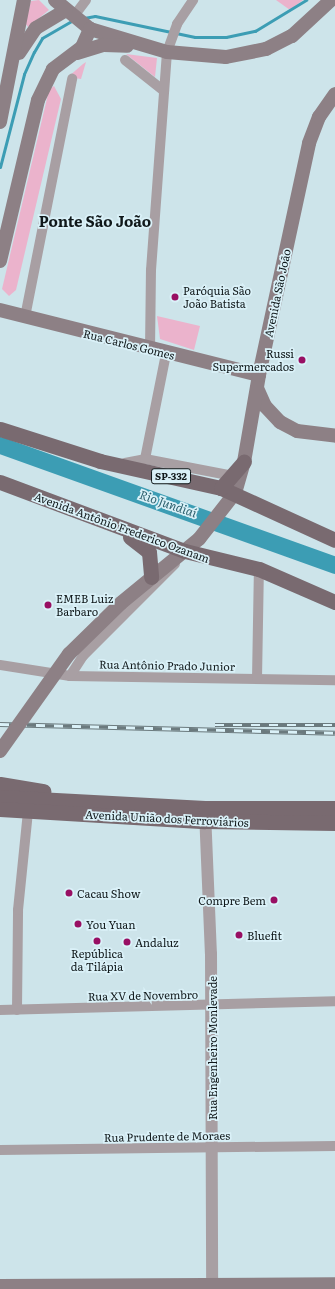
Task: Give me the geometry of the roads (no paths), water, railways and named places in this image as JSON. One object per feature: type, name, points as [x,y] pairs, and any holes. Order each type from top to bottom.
[{"type":"main road","points":[[0,122],[12,70],[24,0]]},
{"type":"main road","points":[[55,0],[78,19],[147,47]]},
{"type":"main road","points":[[63,60],[104,45],[168,47],[226,57],[266,49],[292,36],[331,0]]},
{"type":"main road","points":[[12,70],[26,38],[36,28],[78,19]]},
{"type":"main road","points":[[0,261],[38,100],[45,81],[63,60],[87,41],[78,19]]},
{"type":"main road","name":"Avenida São João","points":[[0,752],[69,654],[121,603],[151,577],[186,551],[198,539],[228,495],[244,462],[258,381],[309,143],[319,117],[335,94]]},
{"type":"main road","name":"Rua Carlos Gomes","points":[[0,310],[166,354],[258,381]]},
{"type":"main road","points":[[258,381],[272,415],[297,431],[335,436]]},
{"type":"main road","name":"SP-332","points":[[0,429],[100,461],[228,495],[335,540]]},
{"type":"main road","points":[[228,495],[232,476],[244,462]]},
{"type":"main road","name":"Avenida Antônio Frederico Ozanam","points":[[0,482],[108,524],[186,551],[259,569],[335,602]]},
{"type":"main road","points":[[108,524],[144,545],[152,563],[151,577]]},
{"type":"main road","points":[[0,784],[125,803]]},
{"type":"main road","name":"Avenida União dos Ferroviários","points":[[0,797],[125,803],[205,815],[335,808]]},
{"type":"main road","name":"Avenida União dos Ferroviários","points":[[0,809],[205,815],[335,823]]},
{"type":"main road","points":[[0,1286],[212,1288],[328,1286]]},
{"type":"street","points":[[78,19],[86,0]]},
{"type":"street","points":[[150,350],[151,270],[168,47],[177,24],[193,0]]},
{"type":"street","points":[[126,60],[164,91]]},
{"type":"street","points":[[25,317],[72,79]]},
{"type":"street","points":[[145,459],[166,354]]},
{"type":"street","points":[[100,461],[127,463],[145,459],[232,476]]},
{"type":"street","name":"Avenida São João","points":[[70,676],[83,656],[147,596],[186,551]]},
{"type":"street","points":[[256,679],[259,569]]},
{"type":"street","name":"Rua Antônio Prado Junior","points":[[0,665],[70,676],[335,680]]},
{"type":"street","points":[[17,1010],[18,910],[28,811]]},
{"type":"street","name":"Rua Engenheiro Monlevade","points":[[205,815],[212,1005],[212,1288]]},
{"type":"street","name":"Rua XV de Novembro","points":[[0,1010],[335,1001]]},
{"type":"street","name":"Rua Prudente de Moraes","points":[[0,1150],[335,1146]]},
{"type":"waterway","points":[[84,18],[95,16],[195,37],[226,37],[255,31],[306,0]]},
{"type":"waterway","points":[[0,167],[24,74],[34,52],[42,38],[73,20]]},
{"type":"waterway","name":"Rio Jundiaí","points":[[0,445],[335,565]]},
{"type":"railway","points":[[0,724],[335,733]]},
{"type":"railway","points":[[215,725],[335,725]]},
{"type":"place","name":"Paróquia São João Batista","points":[[175,297]]},
{"type":"place","name":"Russi Supermercados","points":[[302,360]]},
{"type":"place","name":"EMEB Luiz Barbaro","points":[[48,605]]},
{"type":"place","name":"Cacau Show","points":[[69,893]]},
{"type":"place","name":"Compre Bem","points":[[274,900]]},
{"type":"place","name":"You Yuan","points":[[78,924]]},
{"type":"place","name":"Bluefit","points":[[239,935]]},
{"type":"place","name":"República da Tilápia","points":[[97,941]]},
{"type":"place","name":"Andaluz","points":[[127,942]]},
{"type":"district","name":"Ponte São João","points":[[95,221]]}]
